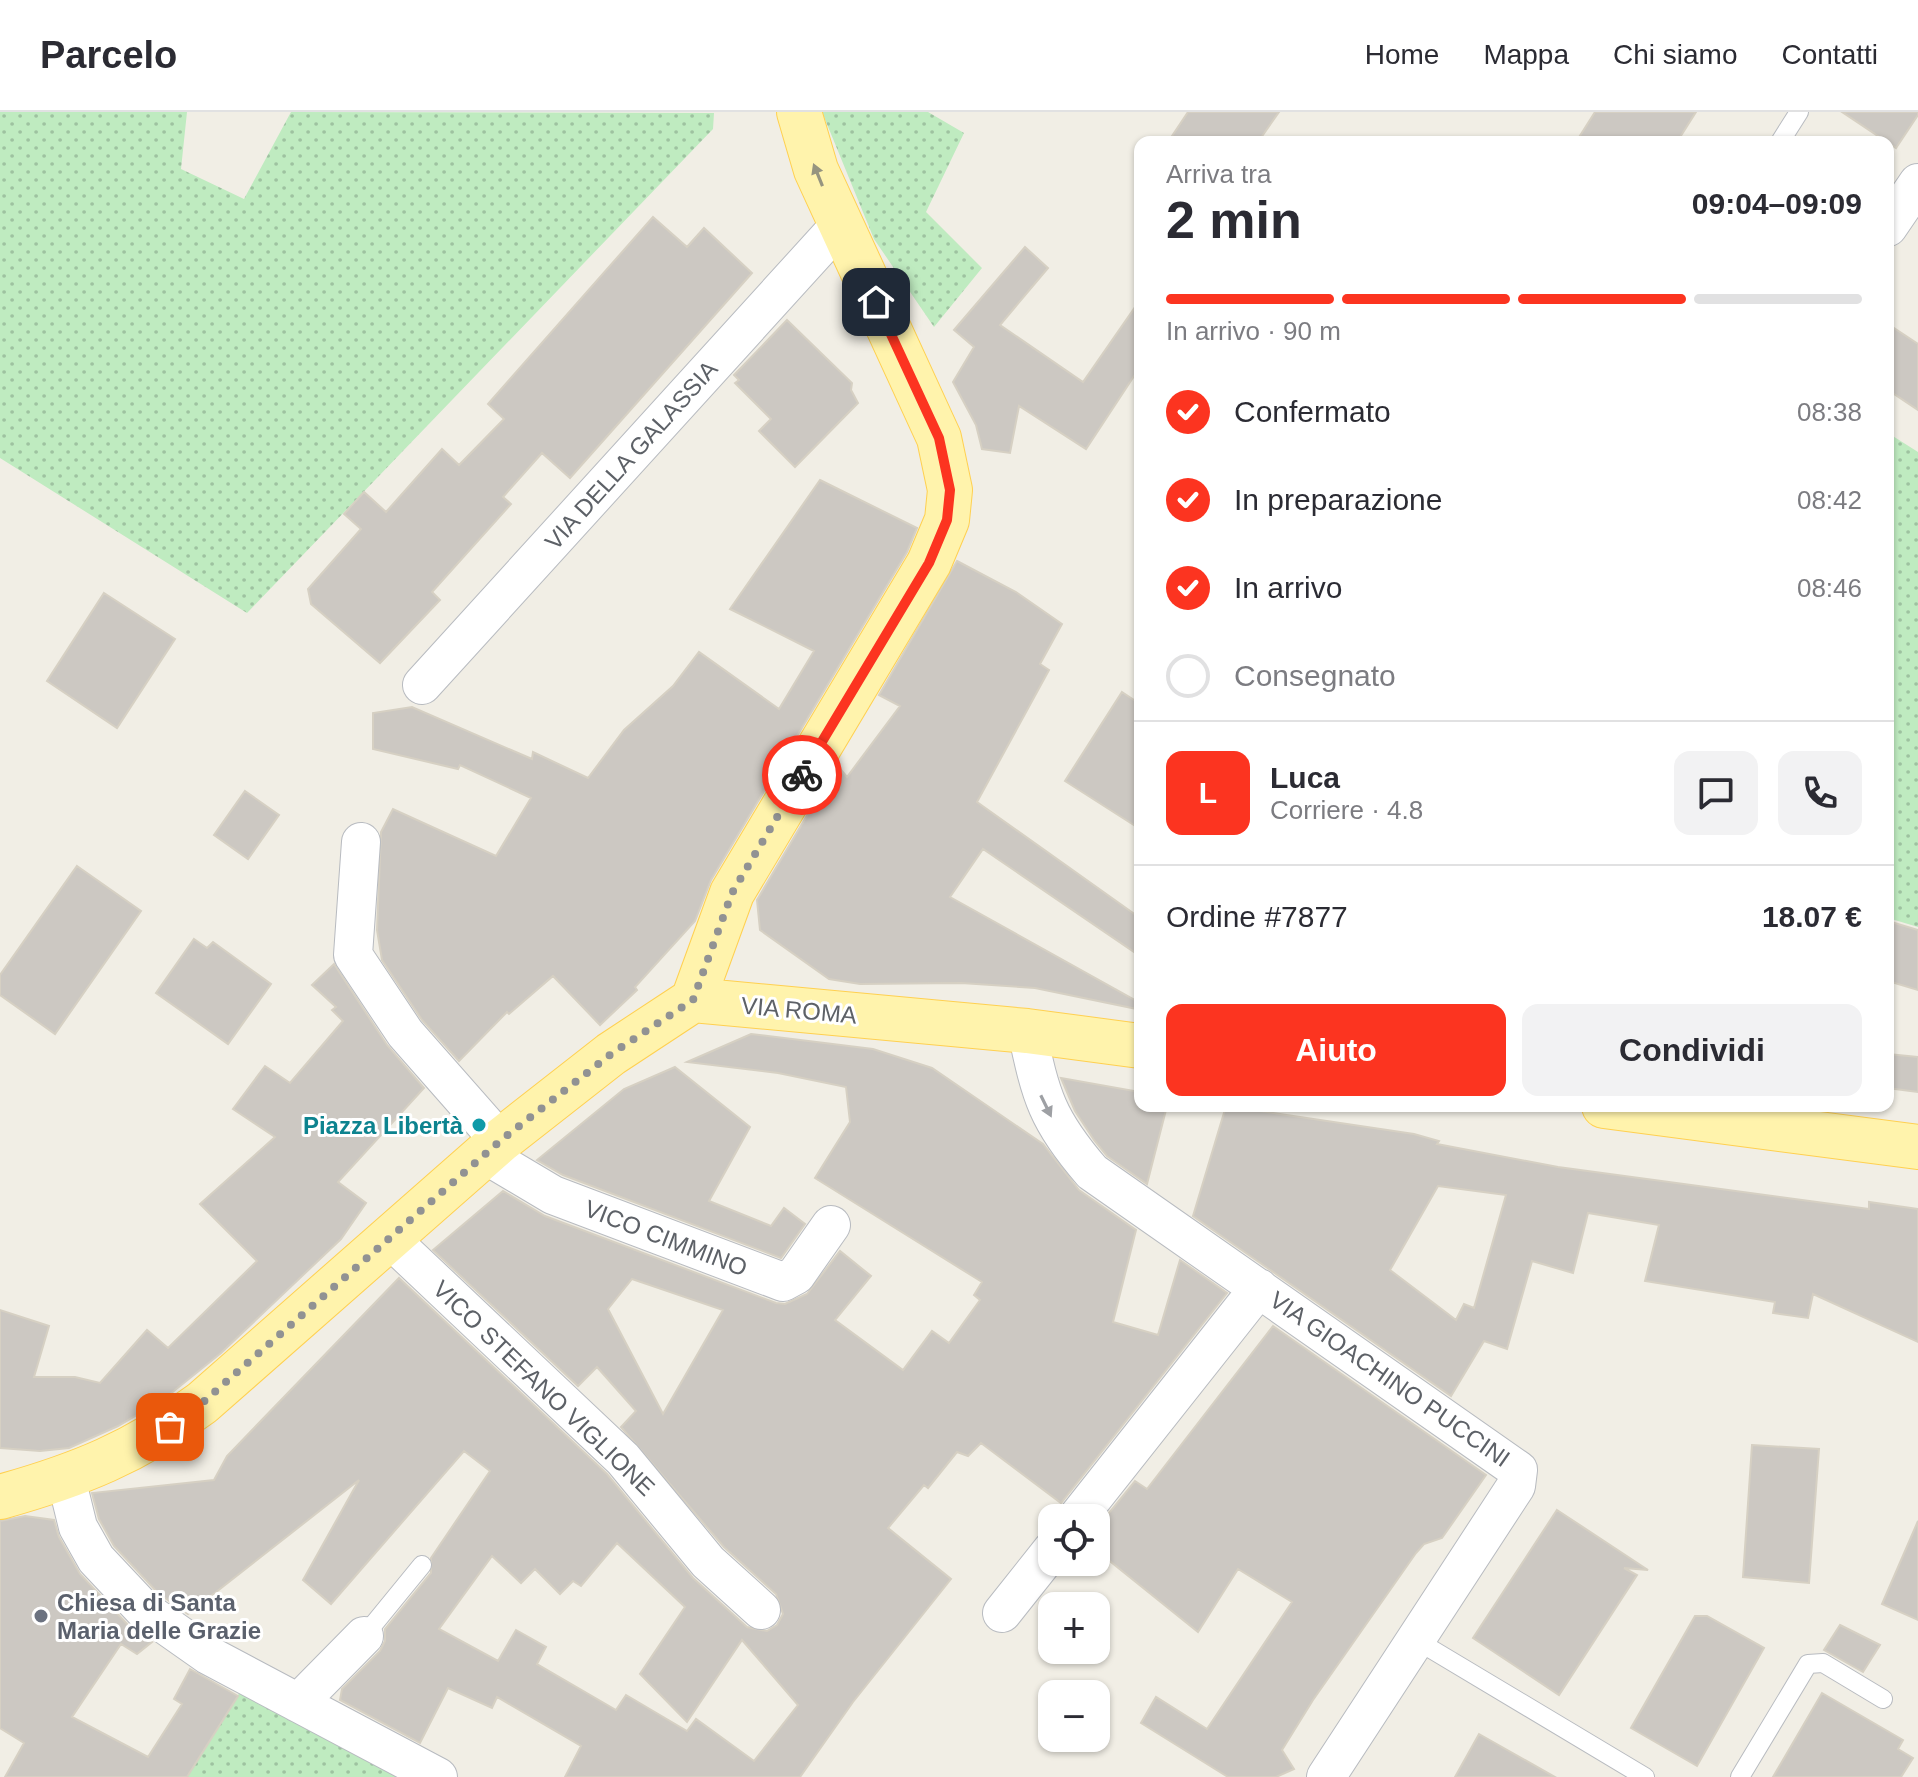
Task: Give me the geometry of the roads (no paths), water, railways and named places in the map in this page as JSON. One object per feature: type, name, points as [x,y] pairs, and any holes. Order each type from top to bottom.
[{"type":"main road","points":[[0,1497],[66,1478],[139,1447],[202,1403],[492,1148],[611,1054],[693,1000],[732,893],[929,563],[947,520],[950,490],[939,438],[816,170],[799,112]]},
{"type":"main road","name":"VIA ROMA","points":[[693,1000],[1027,1031],[1134,1045]]},
{"type":"main road","points":[[1650,1112],[1918,1147]]},
{"type":"street","points":[[1894,218],[1918,183]]},
{"type":"street","name":"VIA DELLA GALASSIA","points":[[422,685],[840,225]]},
{"type":"street","points":[[361,842],[353,955],[405,1033],[492,1148]]},
{"type":"street","name":"VIA GIOACHINO PUCCINI","points":[[1027,1031],[1040,1096],[1063,1136],[1092,1172],[1518,1470],[1516,1486],[1326,1777]]},
{"type":"street","name":"VICO CIMMINO","points":[[492,1148],[553,1195],[783,1282],[796,1275],[831,1225]]},
{"type":"street","name":"VICO STEFANO VIGLIONE","points":[[389,1238],[623,1459],[708,1562],[761,1610]]},
{"type":"street","points":[[1088,1504],[1259,1288]]},
{"type":"street","points":[[66,1478],[78,1527],[96,1559],[124,1592],[183,1639],[438,1777]]},
{"type":"street","points":[[1002,1613],[1038,1568]]},
{"type":"street","points":[[298,1703],[364,1636]]},
{"type":"lane","points":[[1784,136],[1799,112]]},
{"type":"lane","points":[[364,1636],[422,1565]]},
{"type":"lane","points":[[1416,1640],[1645,1777]]},
{"type":"lane","points":[[1740,1777],[1808,1664],[1823,1663],[1883,1699]]},
{"type":"place","name":"Piazza Libertà","points":[[479,1125]]},
{"type":"place","name":"Chiesa di Santa Maria delle Grazie","points":[[41,1616]]}]
